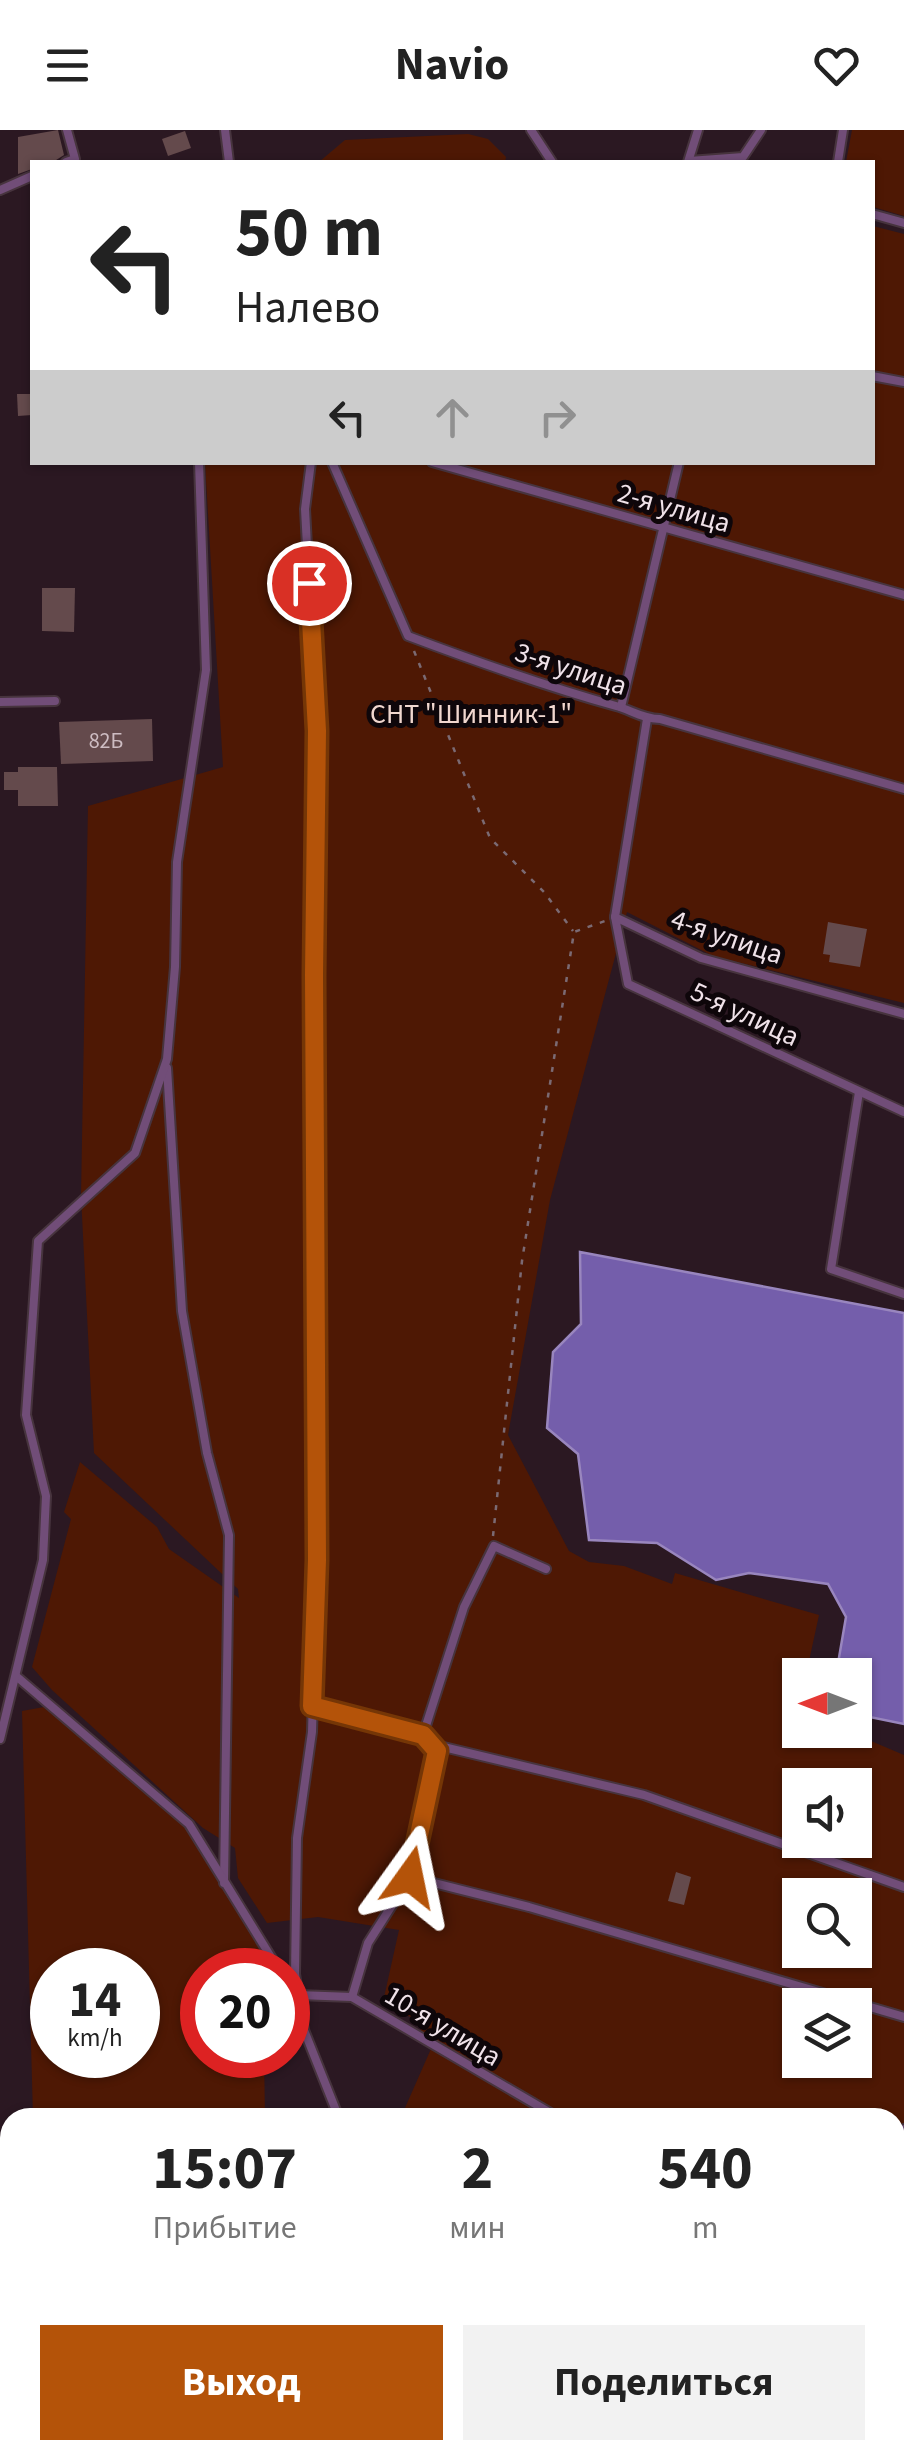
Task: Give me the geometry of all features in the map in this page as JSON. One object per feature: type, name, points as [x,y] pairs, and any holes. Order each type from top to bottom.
[{"type":"lane","points":[[67,130],[71,160]]},
{"type":"lane","points":[[225,130],[229,160]]},
{"type":"lane","points":[[531,130],[551,160]]},
{"type":"lane","points":[[690,160],[698,130]]},
{"type":"lane","points":[[716,160],[743,158],[761,130]]},
{"type":"lane","points":[[838,160],[843,130]]},
{"type":"lane","points":[[0,190],[30,177]]},
{"type":"lane","points":[[875,215],[904,222]]},
{"type":"lane","points":[[875,377],[904,382]]},
{"type":"lane","points":[[198,465],[206,670],[177,862],[175,966],[166,1059],[182,1311],[207,1453],[230,1536],[224,1883]]},
{"type":"lane","points":[[295,1948],[297,1838],[312,1706],[317,1560],[317,731],[305,509],[310,465]]},
{"type":"lane","points":[[333,465],[408,636]]},
{"type":"lane","name":"2-я улица","points":[[442,465],[904,595]]},
{"type":"lane","points":[[621,707],[679,465]]},
{"type":"lane","name":"3-я улица","points":[[408,636],[560,692],[621,707],[647,719],[660,719],[904,788]]},
{"type":"lane","points":[[0,702],[55,701]]},
{"type":"lane","points":[[616,917],[647,719]]},
{"type":"lane","name":"4-я улица","points":[[616,917],[701,958],[904,1014]]},
{"type":"lane","name":"5-я улица","points":[[616,917],[628,984],[904,1112]]},
{"type":"lane","points":[[0,1738],[43,1560],[46,1496],[26,1415],[38,1241],[135,1153],[166,1059]]},
{"type":"lane","points":[[858,1092],[831,1270],[904,1294]]},
{"type":"lane","points":[[423,1735],[464,1607],[494,1546],[546,1569]]},
{"type":"lane","points":[[16,1676],[189,1824],[265,1948]]},
{"type":"lane","points":[[312,1706],[423,1735],[437,1751],[410,1877],[368,1943],[352,1997]]},
{"type":"lane","points":[[432,1744],[644,1795],[904,1887]]},
{"type":"lane","points":[[410,1877],[529,1907],[904,2017]]},
{"type":"lane","name":"10-я улица","points":[[310,1995],[352,1997],[542,2108]]},
{"type":"lane","points":[[310,2045],[335,2108]]},
{"type":"path","points":[[408,636],[490,838],[544,892],[574,932],[522,1261],[490,1554]]},
{"type":"path","points":[[574,932],[616,917]]},
{"type":"green space","points":[[852,130],[904,130],[904,216],[875,208],[875,160],[846,160]]},
{"type":"green space","points":[[468,134],[488,139],[506,157],[321,160],[345,140]]},
{"type":"green space","name":"СНТ \"Шинник-1\"","points":[[875,227],[904,234],[904,1003],[713,956],[627,912],[550,1200],[508,1435],[569,1551],[589,1562],[624,1566],[672,1584],[675,1573],[819,1615],[810,1658],[782,1658],[782,1748],[872,1748],[872,1741],[904,1755],[904,2108],[405,2108],[434,2042],[419,2034],[423,2024],[383,2002],[399,1930],[318,1917],[267,1923],[238,1878],[235,1848],[203,1828],[52,1690],[32,1667],[71,1519],[64,1512],[80,1462],[157,1527],[169,1549],[239,1598],[238,1589],[94,1453],[81,1196],[88,806],[223,767],[205,465],[875,465]]},
{"type":"green space","points":[[55,1705],[191,1831],[261,1932],[261,1948],[180,1948],[180,2078],[264,2078],[265,2108],[33,2108],[32,2078],[160,2078],[160,1948],[30,1948],[30,2006],[22,1711]]},
{"type":"shaded area","points":[[580,1252],[904,1313],[904,1724],[872,1717],[872,1658],[839,1658],[846,1617],[828,1584],[749,1573],[716,1580],[657,1543],[589,1540],[578,1454],[547,1428],[553,1352],[581,1324]]},
{"type":"building","points":[[58,130],[64,155],[56,160],[30,160],[30,170],[18,174],[18,137]]},
{"type":"building","points":[[185,131],[191,148],[168,156],[162,139]]},
{"type":"building","points":[[17,394],[30,394],[30,415],[18,416]]},
{"type":"building","points":[[42,588],[75,588],[74,632],[42,631]]},
{"type":"building","points":[[152,719],[153,761],[61,764],[59,722]]},
{"type":"building","points":[[18,767],[57,767],[58,806],[18,806],[18,790],[4,790],[4,772],[18,772]]},
{"type":"building","points":[[828,922],[867,929],[860,967],[829,962],[830,955],[823,954]]},
{"type":"building","points":[[676,1872],[691,1877],[684,1905],[668,1901]]},
{"type":"route","points":[[309,583],[317,731],[317,1560],[312,1706],[423,1735],[437,1751],[410,1877]]}]
